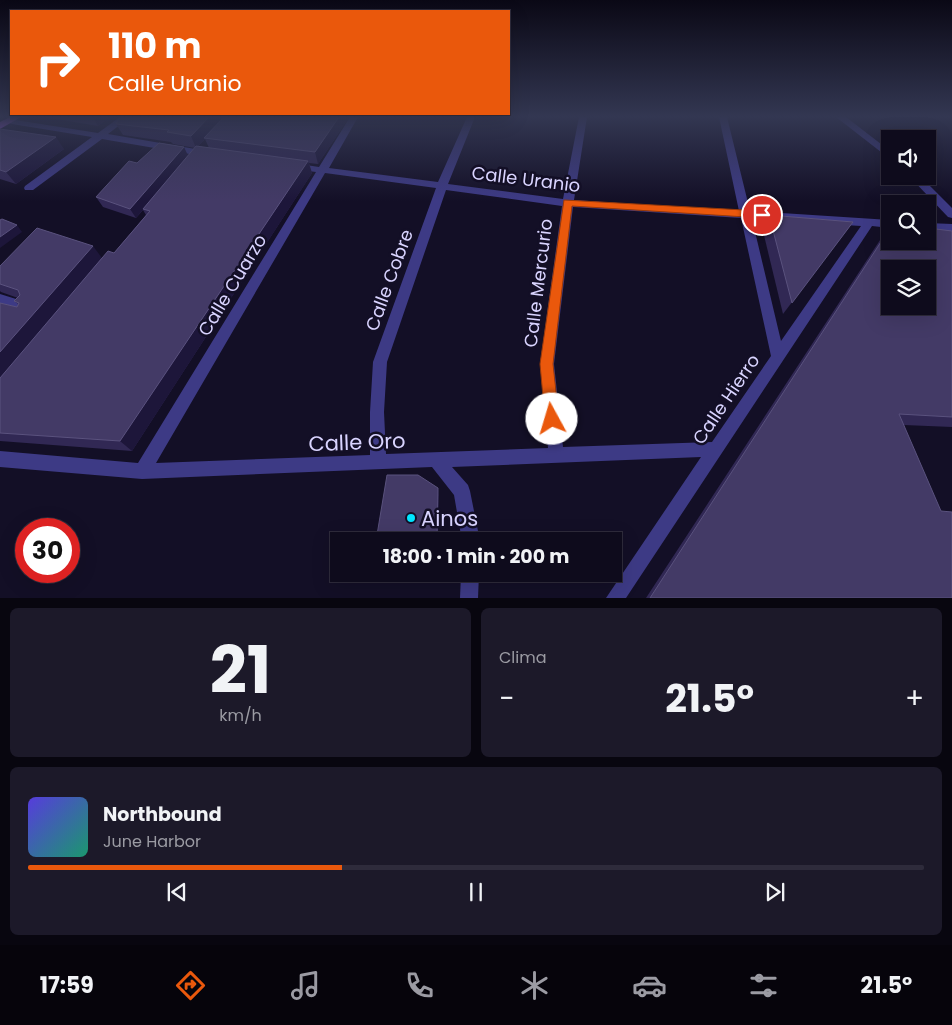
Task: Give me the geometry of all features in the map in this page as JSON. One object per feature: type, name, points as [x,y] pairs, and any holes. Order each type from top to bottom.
[{"type":"street","points":[[29,188],[87,145]]},
{"type":"street","points":[[137,145],[196,157],[218,156]]},
{"type":"street","points":[[196,157],[207,145]]},
{"type":"street","name":"Calle Cuarzo","points":[[142,471],[337,145]]},
{"type":"street","name":"Calle Cobre","points":[[378,462],[377,412],[380,362],[442,186],[459,145]]},
{"type":"street","name":"Calle Mercurio","points":[[556,455],[546,364],[568,203],[578,145]]},
{"type":"street","points":[[729,145],[778,356]]},
{"type":"street","name":"Calle Uranio","points":[[284,165],[568,203],[881,223]]},
{"type":"street","points":[[923,185],[952,214]]},
{"type":"street","name":"Calle Hierro","points":[[615,598],[868,222]]},
{"type":"street","points":[[936,227],[952,228]]},
{"type":"street","points":[[0,300],[25,306]]},
{"type":"street","name":"Calle Oro","points":[[0,459],[142,471],[715,449]]},
{"type":"street","points":[[436,460],[462,491],[469,532]]},
{"type":"street","points":[[469,598],[470,582]]},
{"type":"building","points":[[0,145],[45,145],[6,172],[0,170]]},
{"type":"building","points":[[157,145],[184,147],[130,209],[96,197],[129,161],[137,163]]},
{"type":"building","points":[[259,145],[320,145],[315,152]]},
{"type":"building","points":[[196,146],[308,161],[120,441],[0,433],[0,378],[108,251],[114,253],[150,211],[143,209]]},
{"type":"building","points":[[769,215],[853,222],[792,303]]},
{"type":"building","points":[[2,219],[17,225],[0,237],[0,220]]},
{"type":"building","points":[[37,228],[93,246],[0,352],[0,303],[17,307],[19,303],[14,301],[20,295],[18,290],[0,284],[0,266]]},
{"type":"building","points":[[936,229],[952,231],[952,417],[899,414],[941,511],[952,512],[952,598],[650,598],[881,242],[881,250],[936,250]]},
{"type":"building","name":"Ainos","points":[[387,475],[418,475],[438,488],[437,532],[378,532]]},
{"type":"place","name":"Ainos","points":[[411,518]]},
{"type":"route","points":[[552,419],[546,364],[568,203],[762,215]]}]
